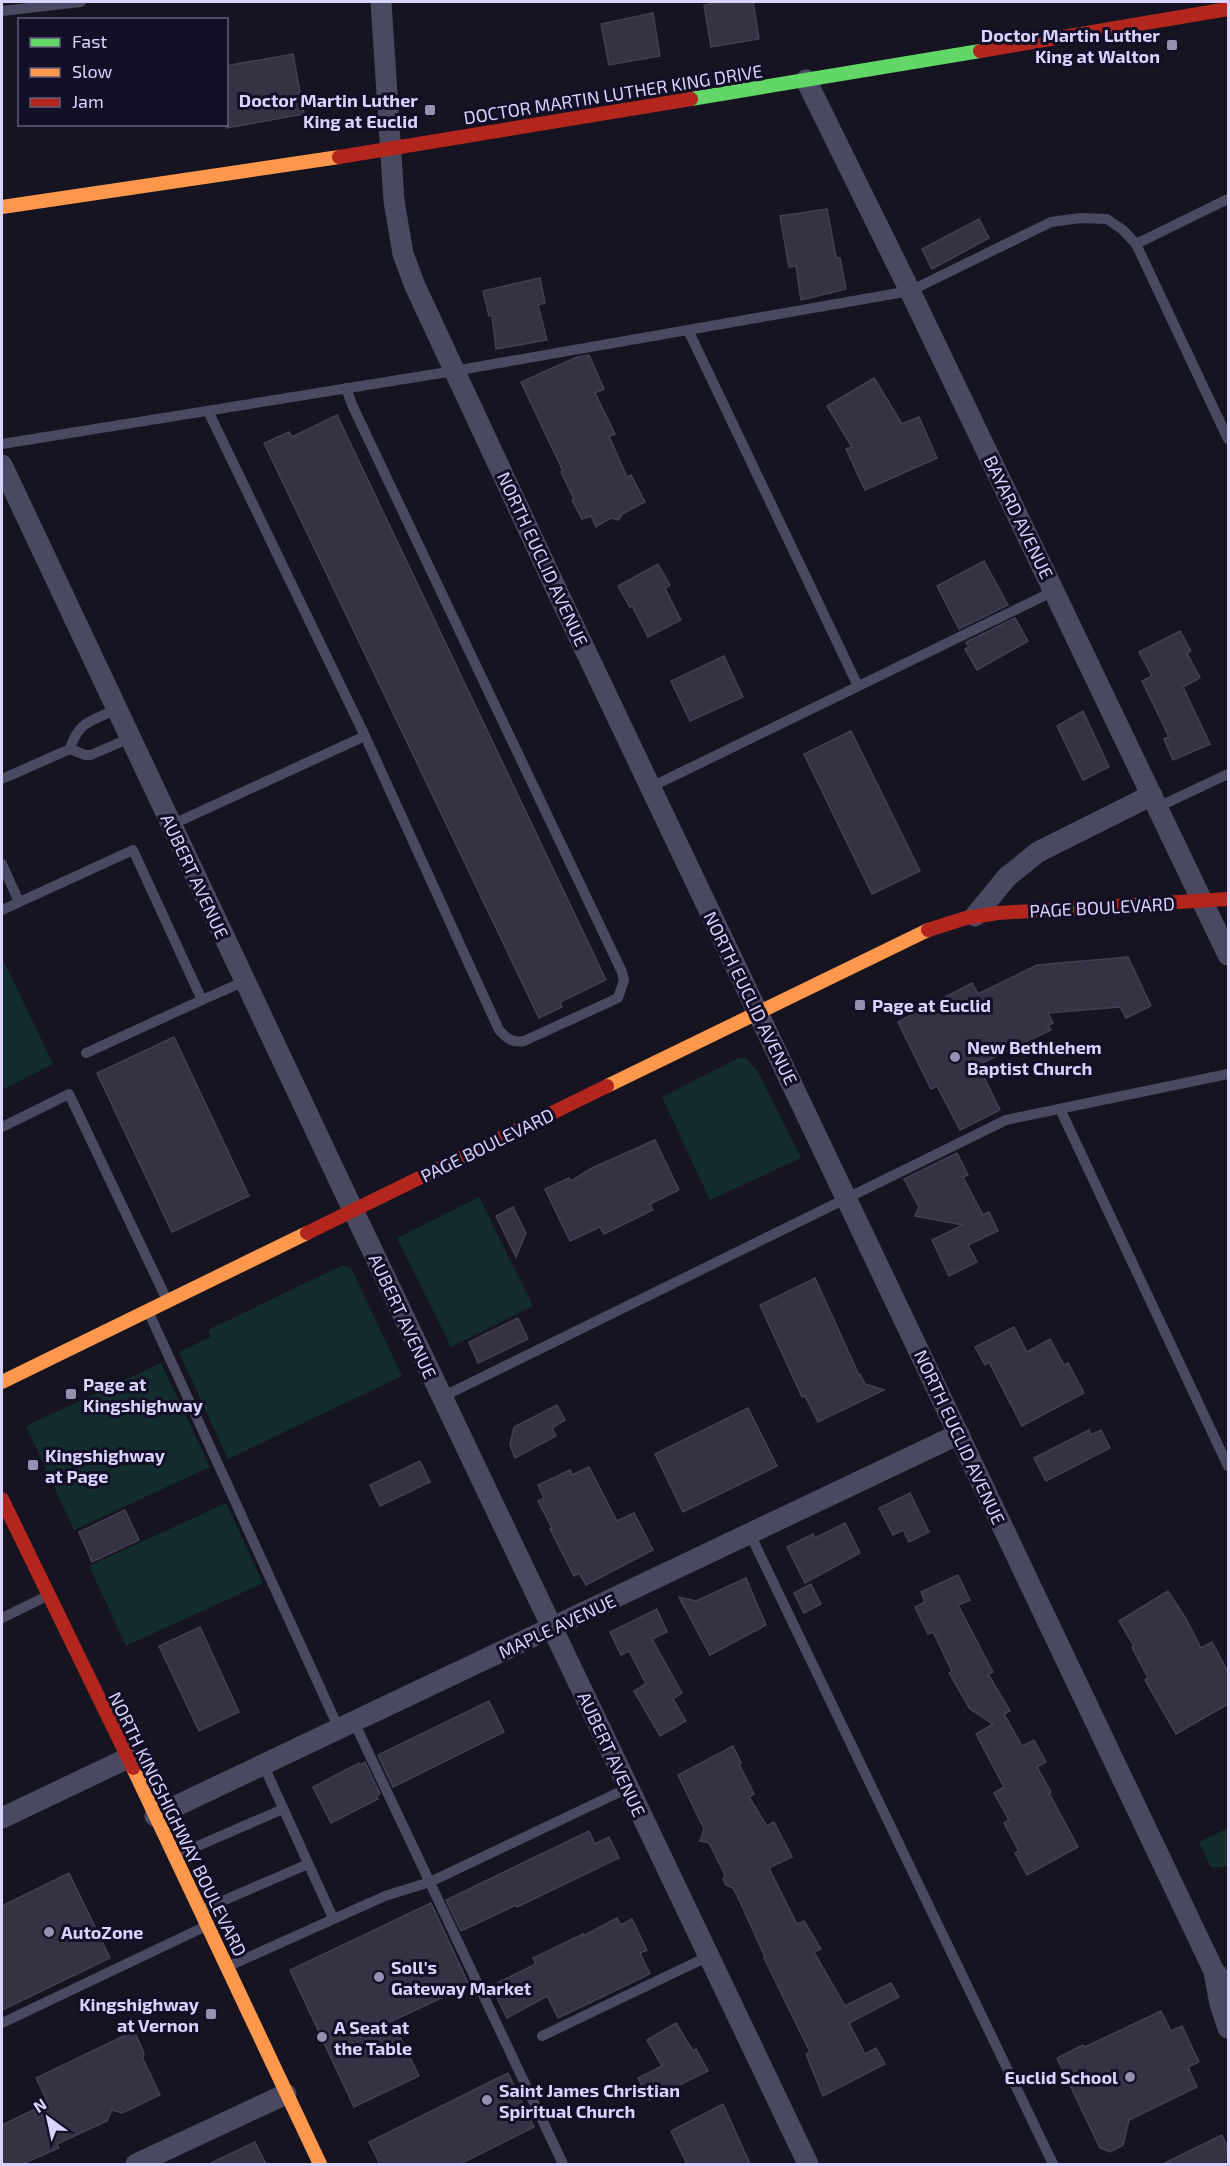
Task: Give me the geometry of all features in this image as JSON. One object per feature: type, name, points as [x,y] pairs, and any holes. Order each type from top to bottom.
[{"type":"main road","name":"DOCTOR MARTIN LUTHER KING DRIVE","points":[[2,207],[390,149],[1228,9]]},
{"type":"main road","name":"PAGE BOULEVARD","points":[[2,1382],[948,921],[975,916],[1228,899]]},
{"type":"main road","name":"NORTH KINGSHIGHWAY BOULEVARD","points":[[2,1499],[128,1758],[320,2164]]},
{"type":"street","name":"NORTH EUCLID AVENUE","points":[[381,2],[394,201],[403,254],[415,286],[1213,1969],[1228,1990]]},
{"type":"street","name":"BAYARD AVENUE","points":[[806,80],[910,291],[1228,955]]},
{"type":"street","name":"AUBERT AVENUE","points":[[2,465],[353,1210],[808,2164]]},
{"type":"street","points":[[975,916],[1007,877],[1038,852],[1155,801]]},
{"type":"street","name":"MAPLE AVENUE","points":[[155,1816],[959,1434]]},
{"type":"street","points":[[2,1818],[128,1758]]},
{"type":"street","name":"NORTH EUCLID AVENUE","points":[[1213,1969],[1220,2004],[1228,2028]]},
{"type":"street","points":[[136,2164],[286,2094]]},
{"type":"lane","points":[[2,11],[81,2]]},
{"type":"lane","points":[[1136,244],[1228,199]]},
{"type":"lane","points":[[2,444],[454,371],[910,291],[1051,222],[1080,218],[1107,219],[1123,230],[1136,244],[1228,439]]},
{"type":"lane","points":[[688,330],[858,686]]},
{"type":"lane","points":[[208,411],[365,736],[499,1030],[506,1038],[515,1042],[524,1041],[618,998],[624,980],[622,972],[346,388]]},
{"type":"lane","points":[[651,787],[1054,591]]},
{"type":"lane","points":[[70,749],[75,733],[80,727],[117,710]]},
{"type":"lane","points":[[171,825],[365,736]]},
{"type":"lane","points":[[2,779],[70,749],[91,755],[130,738]]},
{"type":"lane","points":[[1155,801],[1228,774]]},
{"type":"lane","points":[[2,910],[134,850],[202,1000]]},
{"type":"lane","points":[[2,864],[19,902]]},
{"type":"lane","points":[[86,1053],[245,981]]},
{"type":"lane","points":[[442,1397],[1006,1120],[1228,1074]]},
{"type":"lane","points":[[2,1126],[69,1094],[167,1301]]},
{"type":"lane","points":[[1060,1108],[1228,1466]]},
{"type":"lane","points":[[148,1310],[346,1725],[430,1882],[563,2164]]},
{"type":"lane","points":[[750,1534],[1053,2164]]},
{"type":"lane","points":[[2,1618],[48,1596]]},
{"type":"lane","points":[[263,1764],[333,1918]]},
{"type":"lane","points":[[227,1967],[385,1896],[430,1882],[628,1788]]},
{"type":"lane","points":[[174,1857],[283,1809]]},
{"type":"lane","points":[[200,1910],[308,1864]]},
{"type":"lane","points":[[2,2023],[207,1925]]},
{"type":"lane","points":[[542,2036],[709,1956]]},
{"type":"green space","points":[[2,957],[53,1064],[2,1090]]},
{"type":"green space","points":[[739,1058],[746,1058],[758,1072],[801,1158],[710,1200],[662,1097]]},
{"type":"green space","points":[[479,1197],[533,1306],[451,1347],[397,1238]]},
{"type":"green space","points":[[343,1265],[351,1268],[402,1376],[228,1459],[179,1352],[211,1337],[208,1330]]},
{"type":"green space","points":[[161,1363],[210,1467],[74,1530],[26,1426]]},
{"type":"green space","points":[[226,1503],[263,1583],[126,1646],[89,1566]]},
{"type":"green space","points":[[1228,1828],[1228,1866],[1214,1868],[1210,1866],[1199,1842]]},
{"type":"building","points":[[721,2],[753,2],[759,39],[711,47],[704,5]]},
{"type":"building","points":[[653,13],[660,56],[609,65],[601,24]]},
{"type":"building","points":[[293,54],[304,114],[226,128],[228,126],[228,66]]},
{"type":"building","points":[[827,209],[836,257],[840,258],[846,289],[801,300],[796,266],[789,267],[780,216]]},
{"type":"building","points":[[979,219],[989,238],[932,269],[922,249]]},
{"type":"building","points":[[540,278],[545,303],[538,305],[547,340],[496,349],[492,316],[489,316],[483,291]]},
{"type":"building","points":[[589,355],[604,389],[595,393],[615,434],[609,436],[627,477],[631,475],[645,502],[622,514],[619,520],[610,518],[596,527],[591,516],[582,519],[572,500],[574,499],[561,472],[563,471],[521,382],[577,357]]},
{"type":"building","points":[[874,378],[902,424],[919,417],[937,458],[865,490],[846,449],[852,447],[827,406]]},
{"type":"building","points":[[337,415],[606,980],[560,1002],[562,1007],[539,1018],[264,443],[289,432],[292,437]]},
{"type":"building","points":[[984,561],[1008,605],[959,629],[937,586]]},
{"type":"building","points":[[658,564],[670,585],[665,588],[681,620],[648,637],[632,606],[630,607],[618,586]]},
{"type":"building","points":[[1015,618],[1028,641],[977,670],[965,649],[969,647],[966,642]]},
{"type":"building","points":[[1180,631],[1191,651],[1187,653],[1200,678],[1183,687],[1210,744],[1173,760],[1164,739],[1169,737],[1142,681],[1152,676],[1139,652]]},
{"type":"building","points":[[724,656],[743,697],[690,721],[671,681]]},
{"type":"building","points":[[1083,711],[1109,767],[1083,780],[1057,726]]},
{"type":"building","points":[[851,731],[920,871],[872,894],[804,754]]},
{"type":"building","points":[[1128,957],[1151,1006],[1126,1018],[1120,1007],[1048,1013],[1053,1023],[1048,1025],[1051,1030],[978,1065],[1000,1110],[960,1130],[937,1086],[931,1089],[898,1022],[972,983],[978,994],[1037,965]]},
{"type":"building","points":[[174,1037],[249,1196],[172,1232],[97,1073]]},
{"type":"building","points":[[655,1140],[679,1190],[650,1204],[653,1210],[604,1234],[600,1227],[570,1241],[545,1189],[569,1178],[571,1181],[592,1168]]},
{"type":"building","points":[[957,1153],[968,1175],[963,1177],[983,1215],[989,1212],[998,1231],[968,1245],[977,1262],[949,1276],[932,1240],[963,1225],[915,1216],[919,1207],[904,1179]]},
{"type":"building","points":[[513,1207],[526,1233],[516,1257],[496,1216]]},
{"type":"building","points":[[815,1278],[859,1375],[865,1384],[884,1390],[818,1422],[805,1396],[802,1397],[760,1305]]},
{"type":"building","points":[[518,1318],[528,1339],[478,1363],[469,1342]]},
{"type":"building","points":[[1014,1327],[1027,1352],[1050,1339],[1064,1365],[1068,1363],[1084,1393],[1022,1426],[989,1362],[985,1365],[975,1347]]},
{"type":"building","points":[[557,1405],[565,1420],[552,1428],[556,1436],[515,1458],[510,1445],[514,1427]]},
{"type":"building","points":[[748,1408],[777,1466],[683,1512],[655,1454]]},
{"type":"building","points":[[1089,1430],[1091,1435],[1101,1430],[1110,1448],[1046,1481],[1034,1458]]},
{"type":"building","points":[[420,1461],[430,1482],[380,1506],[370,1485]]},
{"type":"building","points":[[589,1467],[617,1521],[634,1513],[653,1550],[586,1585],[579,1573],[574,1576],[550,1529],[552,1528],[538,1501],[544,1498],[538,1485],[570,1470],[572,1475]]},
{"type":"building","points":[[910,1493],[929,1532],[909,1542],[903,1530],[893,1535],[879,1508]]},
{"type":"building","points":[[125,1510],[139,1540],[92,1562],[79,1532]]},
{"type":"building","points":[[845,1523],[860,1553],[805,1583],[787,1547],[813,1534],[815,1538]]},
{"type":"building","points":[[958,1575],[970,1600],[958,1605],[993,1672],[988,1674],[1010,1711],[1004,1714],[1022,1746],[1034,1740],[1046,1762],[1037,1767],[1078,1847],[1027,1875],[1015,1853],[1019,1851],[1004,1823],[1009,1820],[994,1793],[1004,1787],[976,1734],[993,1724],[970,1709],[949,1673],[952,1671],[933,1632],[928,1634],[915,1607],[925,1602],[921,1592]]},
{"type":"building","points":[[746,1578],[766,1625],[710,1655],[679,1597],[696,1601]]},
{"type":"building","points":[[811,1584],[821,1604],[804,1613],[794,1593]]},
{"type":"building","points":[[1168,1591],[1201,1648],[1212,1642],[1228,1672],[1228,1704],[1176,1734],[1145,1680],[1148,1678],[1132,1647],[1134,1646],[1119,1621]]},
{"type":"building","points":[[657,1609],[667,1632],[652,1639],[682,1693],[673,1699],[686,1721],[660,1736],[634,1691],[646,1684],[629,1651],[621,1655],[610,1632]]},
{"type":"building","points":[[200,1627],[239,1712],[199,1731],[159,1646]]},
{"type":"building","points":[[489,1701],[504,1732],[393,1787],[378,1755]]},
{"type":"building","points":[[733,1746],[754,1794],[749,1797],[767,1826],[774,1822],[792,1857],[769,1868],[797,1924],[804,1921],[821,1949],[814,1952],[845,2006],[891,1983],[899,1997],[849,2023],[865,2054],[876,2048],[885,2064],[823,2096],[806,2054],[810,2052],[764,1958],[741,1904],[733,1888],[726,1885],[723,1879],[725,1875],[709,1843],[700,1841],[704,1829],[678,1775]]},
{"type":"building","points":[[365,1762],[380,1794],[376,1796],[378,1799],[331,1823],[313,1787]]},
{"type":"building","points":[[589,1831],[595,1844],[609,1837],[619,1858],[461,1931],[446,1900]]},
{"type":"building","name":"AutoZone","points":[[69,1873],[110,1958],[2,2010],[2,1906]]},
{"type":"building","name":"Soll's Gateway Market","points":[[431,1903],[469,1985],[392,2021],[419,2076],[354,2107],[290,1970]]},
{"type":"building","points":[[617,1918],[621,1925],[632,1919],[647,1950],[640,1953],[650,1974],[558,2018],[547,1996],[507,2018],[491,1986],[536,1964],[533,1958]]},
{"type":"building","name":"Euclid School","points":[[1161,2011],[1171,2031],[1182,2026],[1199,2062],[1188,2067],[1197,2087],[1129,2120],[1123,2145],[1110,2152],[1100,2148],[1057,2058]]},
{"type":"building","points":[[676,2023],[693,2051],[696,2049],[708,2071],[649,2100],[638,2078],[662,2066],[647,2040]]},
{"type":"building","points":[[134,2031],[144,2053],[143,2059],[160,2095],[122,2113],[112,2110],[107,2121],[57,2144],[59,2148],[22,2164],[2,2164],[2,2125],[48,2103],[36,2078]]},
{"type":"building","name":"Saint James Christian Spiritual Church","points":[[508,2073],[534,2127],[460,2164],[380,2164],[369,2142]]},
{"type":"building","points":[[723,2104],[750,2164],[687,2164],[671,2131]]},
{"type":"building","points":[[1222,2135],[1228,2149],[1228,2164],[1163,2164]]},
{"type":"building","points":[[255,2142],[266,2164],[209,2164]]},
{"type":"traffic: fast","points":[[691,99],[980,51]]},
{"type":"traffic: slow","points":[[2,207],[339,157]]},
{"type":"traffic: slow","points":[[607,1086],[928,930]]},
{"type":"traffic: slow","points":[[2,1382],[307,1233]]},
{"type":"traffic: slow","points":[[133,1768],[320,2164]]},
{"type":"traffic: jam","points":[[980,51],[1228,9]]},
{"type":"traffic: jam","points":[[339,157],[691,99]]},
{"type":"traffic: jam","points":[[928,930],[966,918],[998,913],[1228,899]]},
{"type":"traffic: jam","points":[[307,1233],[607,1086]]},
{"type":"traffic: jam","points":[[2,1499],[133,1768]]},
{"type":"place","name":"Doctor Martin Luther King at Walton","points":[[1172,45]]},
{"type":"place","name":"Doctor Martin Luther King at Euclid","points":[[430,110]]},
{"type":"place","name":"Page at Euclid","points":[[860,1005]]},
{"type":"place","name":"New Bethlehem Baptist Church","points":[[955,1057]]},
{"type":"place","name":"Page at Kingshighway","points":[[71,1394]]},
{"type":"place","name":"Kingshighway at Page","points":[[33,1465]]},
{"type":"place","name":"AutoZone","points":[[49,1932]]},
{"type":"place","name":"Soll's Gateway Market","points":[[379,1977]]},
{"type":"place","name":"Kingshighway at Vernon","points":[[211,2014]]},
{"type":"place","name":"A Seat at the Table","points":[[322,2037]]},
{"type":"place","name":"Euclid School","points":[[1130,2077]]},
{"type":"place","name":"Saint James Christian Spiritual Church","points":[[487,2100]]}]
